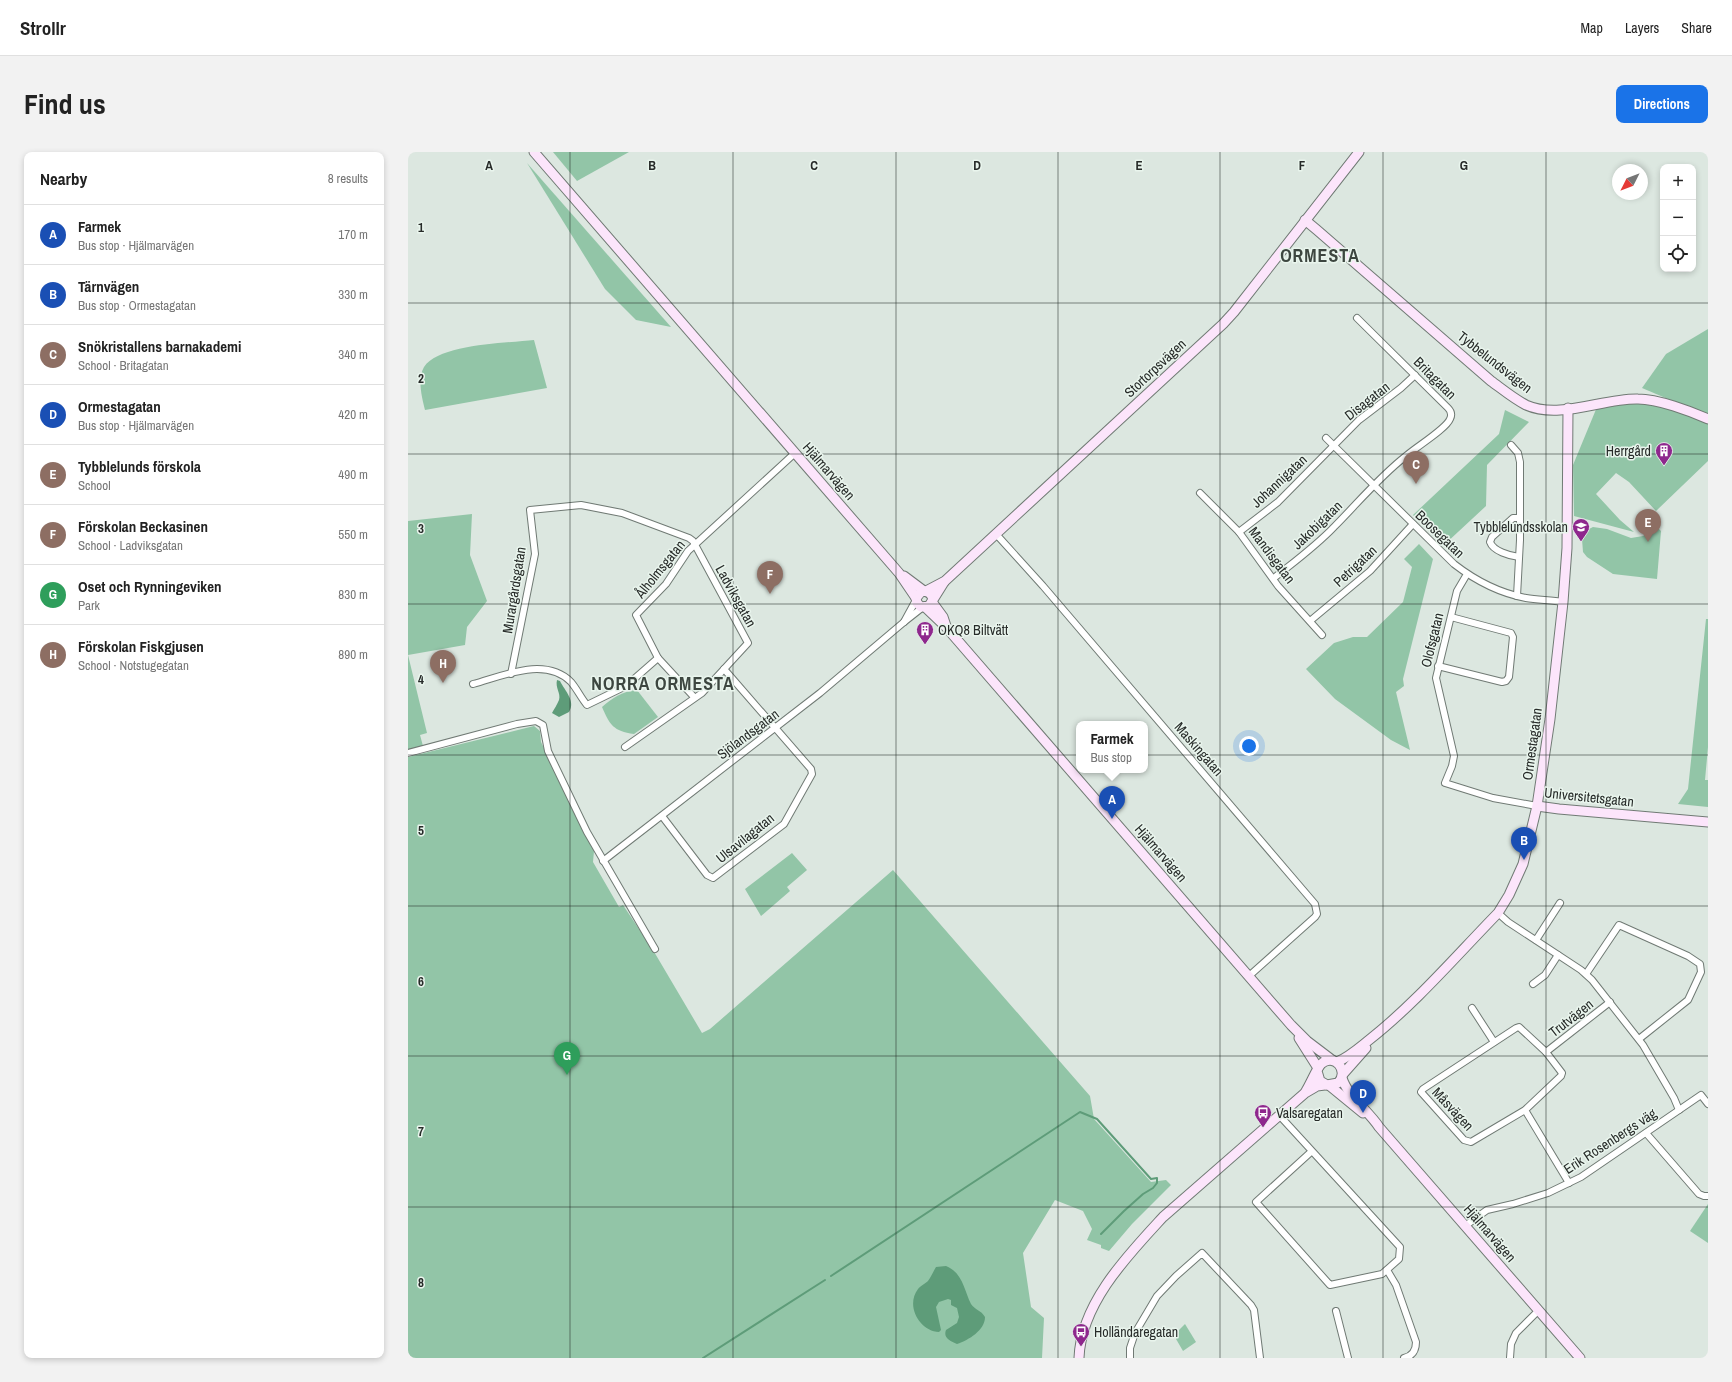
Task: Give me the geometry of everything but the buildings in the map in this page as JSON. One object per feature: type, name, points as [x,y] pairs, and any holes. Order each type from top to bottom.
[{"type":"street","name":"Hjälmarvägen","points":[[534,152],[899,573],[916,599]]},
{"type":"street","name":"Stortorpsvägen","points":[[928,604],[945,581],[1223,324],[1359,152]]},
{"type":"street","name":"Tybbelundsvägen","points":[[1304,220],[1463,357],[1519,401],[1536,408],[1546,410],[1626,399],[1639,399],[1674,407],[1708,419]]},
{"type":"street","name":"Britagatan","points":[[1357,318],[1451,412],[1451,418],[1445,426],[1403,458],[1374,486]]},
{"type":"street","name":"Disagatan","points":[[1333,445],[1359,420],[1408,383],[1415,375]]},
{"type":"street","name":"Ormestagatan","points":[[1342,1076],[1384,1029],[1498,913],[1523,864],[1537,806],[1550,719],[1563,602],[1567,548],[1568,408]]},
{"type":"street","name":"Boosegatan","points":[[1326,438],[1454,564],[1467,574],[1486,585],[1517,596],[1563,602]]},
{"type":"street","name":"Johannigatan","points":[[1239,532],[1278,502],[1302,479],[1333,445]]},
{"type":"street","points":[[1511,445],[1518,452],[1520,462],[1520,518],[1517,596]]},
{"type":"street","name":"Ålholmsgatan","points":[[694,697],[658,658],[636,615],[661,589],[686,552],[795,453]]},
{"type":"street","name":"Jakobigatan","points":[[1274,578],[1330,531],[1374,486]]},
{"type":"street","name":"Mandisgatan","points":[[1200,493],[1239,532],[1274,578],[1322,635]]},
{"type":"street","name":"Murargårdsgatan","points":[[511,674],[535,554],[530,510],[576,504],[622,513],[690,538],[694,544]]},
{"type":"street","points":[[1519,557],[1512,556],[1494,548],[1490,542],[1492,537],[1513,518],[1520,518]]},
{"type":"street","name":"Petrigatan","points":[[1310,621],[1370,571],[1413,524]]},
{"type":"street","name":"Maskingatan","points":[[996,534],[1043,586],[1315,904],[1317,914],[1315,917],[1248,976]]},
{"type":"street","name":"Ladviksgatan","points":[[625,747],[694,697],[702,693],[748,643],[694,544]]},
{"type":"street","name":"Hjälmarvägen","points":[[899,573],[925,591]]},
{"type":"street","name":"Olofsgatan","points":[[1445,783],[1452,768],[1454,756],[1436,681],[1438,666],[1458,588],[1467,574]]},
{"type":"street","name":"Stortorpsvägen","points":[[925,591],[945,581]]},
{"type":"street","points":[[925,591],[931,594],[928,604],[918,605],[916,599],[919,593],[925,591]]},
{"type":"street","name":"Sjölandsgatan","points":[[904,622],[916,599]]},
{"type":"street","name":"Hjälmarvägen","points":[[928,604],[946,628],[1291,1025],[1307,1041],[1335,1061]]},
{"type":"street","name":"Sjölandsgatan","points":[[603,861],[776,728],[854,666],[904,622],[928,604]]},
{"type":"street","points":[[1438,666],[1502,682],[1506,681],[1509,677],[1513,638],[1511,633],[1450,617]]},
{"type":"street","points":[[473,684],[538,669],[556,672],[570,682],[587,705],[626,686],[658,658]]},
{"type":"street","points":[[724,669],[776,728]]},
{"type":"street","points":[[408,753],[517,724],[532,721],[540,723],[545,729],[546,744],[550,755],[603,861],[655,949]]},
{"type":"street","name":"Ulsavilagatan","points":[[662,816],[709,876],[713,878],[784,824],[812,774],[811,769],[776,728]]},
{"type":"street","name":"Universitetsgatan","points":[[1445,783],[1493,798],[1537,806],[1708,822]]},
{"type":"street","points":[[1536,940],[1560,903]]},
{"type":"street","points":[[1498,913],[1508,922],[1586,974],[1639,1039],[1665,1082],[1679,1110]]},
{"type":"street","points":[[1586,974],[1619,925],[1688,956],[1700,964],[1701,972],[1688,1000],[1639,1039]]},
{"type":"street","points":[[1532,984],[1545,975],[1558,955]]},
{"type":"street","name":"Trutvägen","points":[[1546,1052],[1610,1002]]},
{"type":"street","points":[[1472,1008],[1494,1042]]},
{"type":"street","name":"Hjälmarvägen","points":[[1291,1025],[1318,1070]]},
{"type":"street","name":"Måsvägen","points":[[1519,1027],[1546,1052],[1562,1073],[1561,1076],[1525,1110],[1471,1142],[1464,1140],[1421,1092],[1422,1089],[1494,1042],[1519,1027]]},
{"type":"street","name":"Ormestagatan","points":[[1335,1061],[1348,1057],[1384,1029]]},
{"type":"street","points":[[1080,1358],[1083,1335],[1096,1302],[1123,1262],[1163,1217],[1305,1093],[1317,1086],[1338,1083],[1342,1076],[1342,1068],[1335,1061],[1323,1062],[1305,1093]]},
{"type":"street","points":[[1318,1070],[1319,1079],[1327,1085]]},
{"type":"street","name":"Hjälmarvägen","points":[[1342,1076],[1349,1091],[1379,1127],[1580,1358]]},
{"type":"street","name":"Hjälmarvägen","points":[[1327,1085],[1379,1127]]},
{"type":"street","name":"Erik Rosenbergs väg","points":[[1465,1226],[1487,1210],[1540,1196],[1569,1183],[1592,1170],[1701,1095],[1708,1104]]},
{"type":"street","points":[[1525,1110],[1569,1183]]},
{"type":"street","points":[[1279,1115],[1312,1151],[1400,1247],[1399,1259],[1382,1274],[1330,1285],[1256,1202],[1312,1151]]},
{"type":"street","points":[[1646,1133],[1699,1194],[1708,1196]]},
{"type":"street","points":[[1130,1358],[1130,1348],[1135,1333],[1157,1296],[1176,1276],[1202,1254],[1251,1305],[1254,1310],[1260,1358]]},
{"type":"street","points":[[1387,1270],[1396,1284],[1416,1342],[1414,1353],[1404,1358]]},
{"type":"street","points":[[1510,1358],[1511,1344],[1516,1332],[1539,1310]]},
{"type":"street","points":[[1336,1311],[1348,1358]]},
{"type":"shaded area","points":[[553,152],[629,152],[577,181]]},
{"type":"shaded area","points":[[527,163],[671,327],[636,320],[605,289]]},
{"type":"shaded area","points":[[1708,329],[1708,416],[1642,388],[1666,354]]},
{"type":"shaded area","points":[[534,340],[547,388],[425,410],[420,383],[424,367],[432,359],[459,349],[475,346]]},
{"type":"shaded area","points":[[1636,402],[1682,412],[1708,424],[1708,461],[1656,511],[1629,482],[1616,473],[1596,494],[1620,520],[1634,532],[1574,516],[1573,465],[1597,407]]},
{"type":"shaded area","points":[[1505,410],[1529,422],[1487,465],[1486,506],[1444,545],[1413,515],[1499,434]]},
{"type":"shaded area","points":[[472,514],[470,555],[487,601],[467,627],[465,645],[408,655],[408,521]]},
{"type":"shaded area","points":[[1593,527],[1607,529],[1631,538],[1643,536],[1658,528],[1661,531],[1657,579],[1613,574],[1587,557],[1583,552],[1583,534]]},
{"type":"shaded area","points":[[1419,544],[1433,559],[1403,679],[1404,686],[1396,692],[1410,750],[1391,740],[1335,699],[1306,669],[1334,643],[1353,637],[1367,637],[1403,602],[1412,567],[1404,559]]},
{"type":"shaded area","points":[[1706,619],[1708,619],[1708,747],[1705,780],[1708,780],[1708,807],[1678,804],[1688,789]]},
{"type":"shaded area","points":[[408,655],[427,733],[420,735],[423,746],[408,750]]},
{"type":"shaded area","points":[[557,680],[560,681],[571,700],[571,708],[569,712],[559,717],[552,713],[559,697]]},
{"type":"shaded area","points":[[637,690],[658,717],[634,734],[627,733],[617,729],[610,723],[602,707],[618,696]]},
{"type":"shaded area","points":[[534,726],[540,731],[541,742],[594,851],[593,862],[619,907],[623,905],[653,950],[702,1033],[710,1029],[893,870],[1090,1096],[1094,1119],[1151,1182],[1166,1180],[1171,1185],[1132,1224],[1109,1251],[1101,1248],[1101,1245],[1087,1240],[1092,1229],[1083,1211],[1055,1200],[1023,1253],[1031,1307],[1044,1318],[1042,1358],[408,1358],[408,757]]},
{"type":"shaded area","points":[[792,853],[807,870],[787,887],[790,891],[761,916],[745,889]]},
{"type":"shaded area","points":[[1708,1204],[1708,1243],[1690,1231]]},
{"type":"shaded area","points":[[946,1266],[952,1269],[960,1277],[971,1304],[985,1317],[982,1326],[976,1334],[957,1344],[945,1335],[946,1330],[957,1323],[959,1317],[957,1308],[951,1305],[951,1300],[948,1299],[939,1302],[936,1307],[941,1330],[939,1332],[932,1331],[921,1322],[916,1316],[913,1303],[914,1296],[918,1289],[928,1281],[936,1267]]},
{"type":"shaded area","points":[[1185,1324],[1196,1342],[1183,1351],[1176,1339],[1179,1330]]},
{"type":"waterway","points":[[831,1276],[1080,1112],[1097,1119],[1151,1179],[1157,1178],[1157,1183],[1153,1188],[1143,1194],[1101,1234]]},
{"type":"waterway","points":[[703,1358],[825,1280]]},
{"type":"place","name":"Herrgård","points":[[1664,466]]},
{"type":"place","name":"Snökristallens barnakademi","points":[[1416,484]]},
{"type":"place","name":"Tybblelundsskolan","points":[[1581,542]]},
{"type":"place","name":"Tybblelunds förskola","points":[[1648,542]]},
{"type":"place","name":"Förskolan Beckasinen","points":[[770,594]]},
{"type":"place","name":"OKQ8 Biltvätt","points":[[925,645]]},
{"type":"place","name":"Förskolan Fiskgjusen","points":[[443,683]]},
{"type":"place","name":"Farmek","points":[[1112,819]]},
{"type":"place","name":"Tärnvägen","points":[[1524,860]]},
{"type":"place","name":"Oset och Rynningeviken","points":[[567,1075]]},
{"type":"place","name":"Ormestagatan","points":[[1363,1113]]},
{"type":"place","name":"Valsaregatan","points":[[1263,1128]]},
{"type":"place","name":"Holländaregatan","points":[[1081,1347]]},
{"type":"district","name":"ORMESTA","points":[[1320,256]]},
{"type":"district","name":"NORRA ORMESTA","points":[[663,684]]}]
